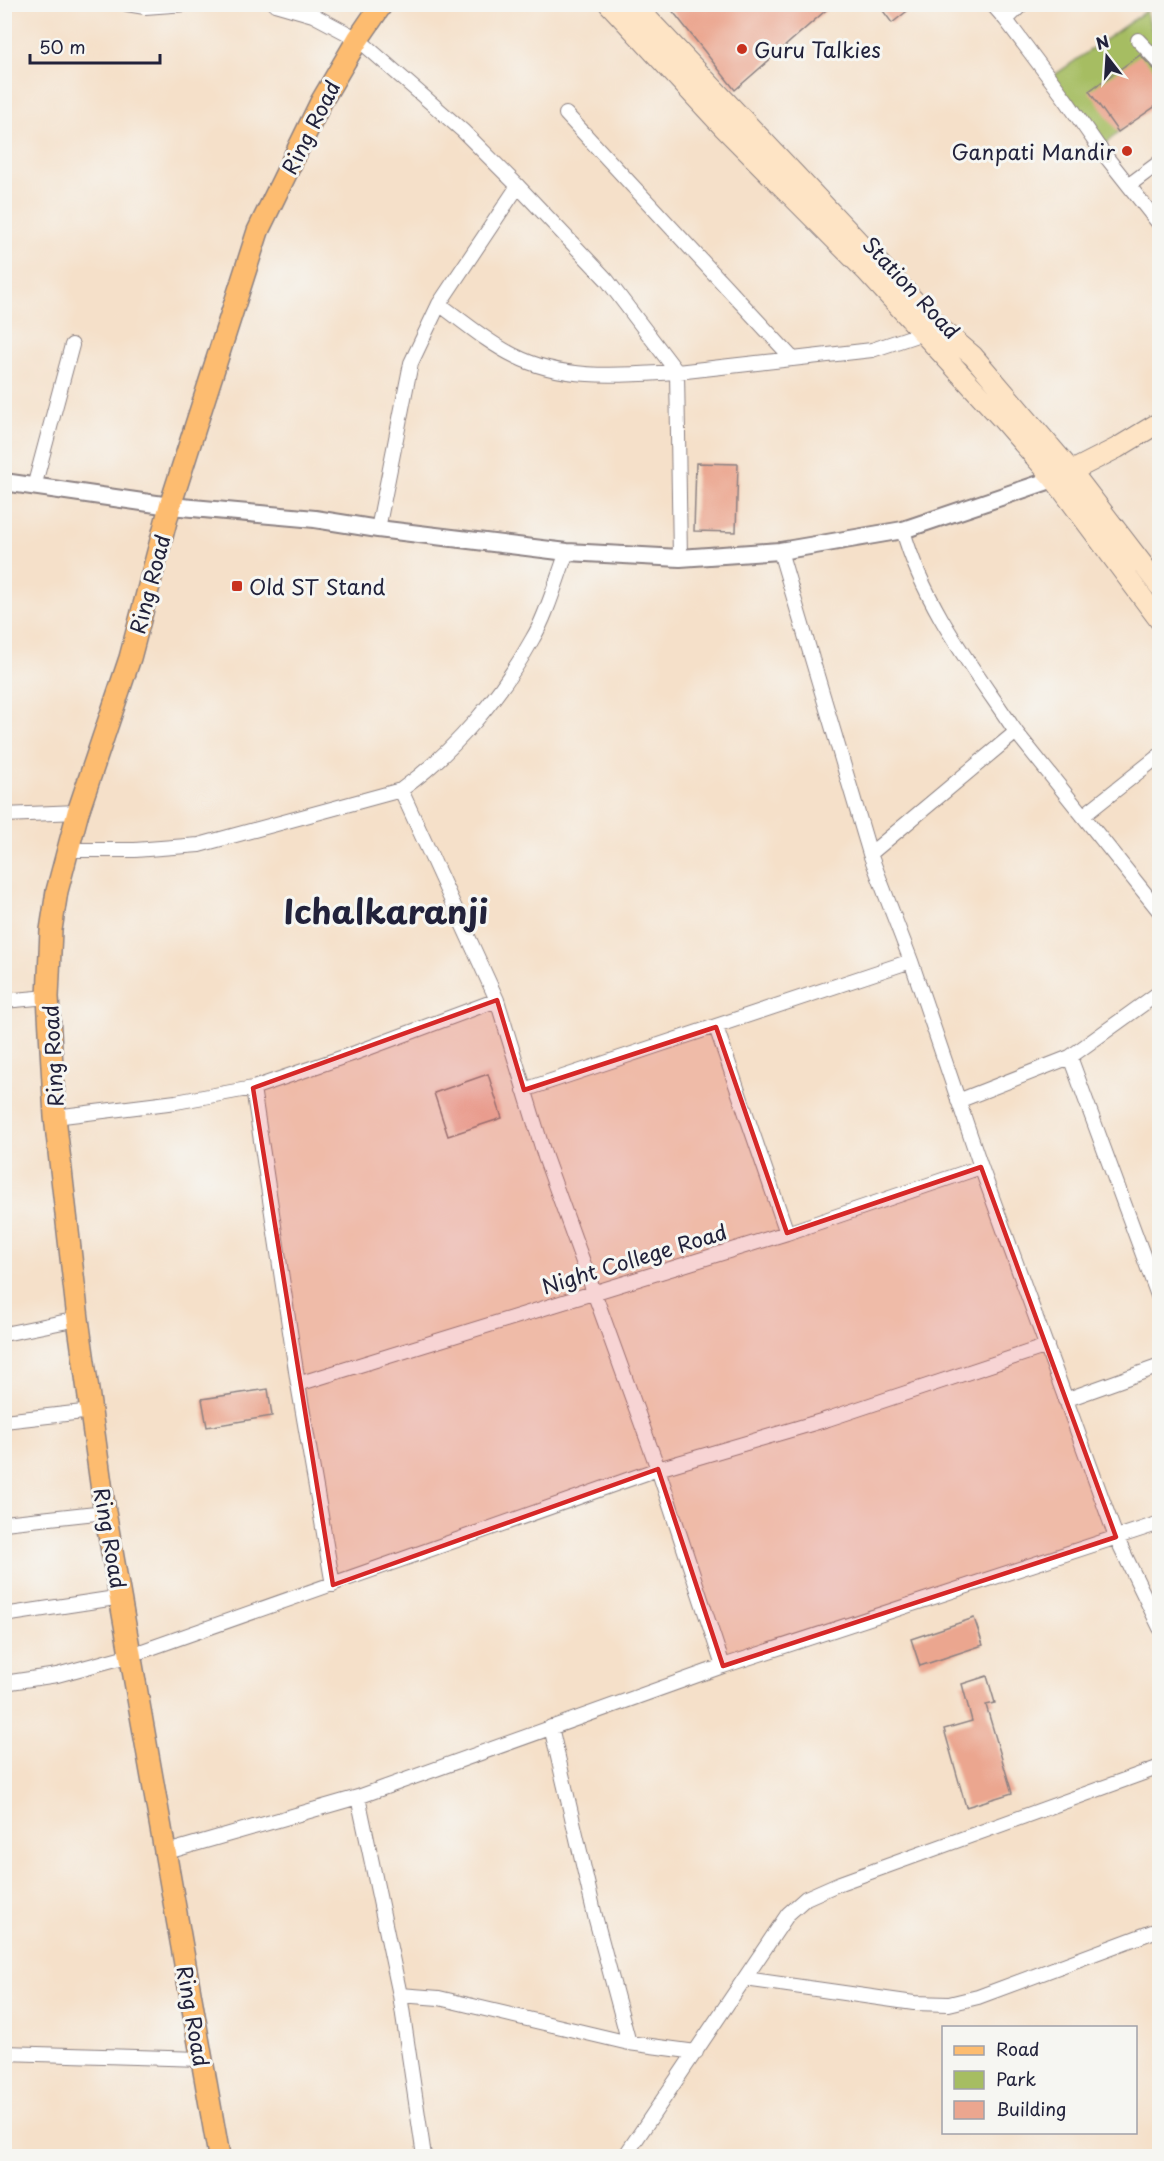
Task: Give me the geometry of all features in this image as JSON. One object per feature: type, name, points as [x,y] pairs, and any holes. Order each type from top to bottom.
[{"type":"main road","name":"Ring Road","points":[[219,2157],[167,1851],[105,1512],[78,1319],[55,1117],[48,997],[51,930],[57,891],[78,812],[130,658],[170,506],[258,231],[321,102],[358,39],[382,4]]},
{"type":"main road","name":"Station Road","points":[[609,4],[724,128],[867,272],[931,331],[973,356],[1072,472],[1160,587]]},
{"type":"main road","name":"Station Road","points":[[634,4],[931,331],[1053,479],[1160,621]]},
{"type":"main road","points":[[1053,479],[1072,472],[1160,422]]},
{"type":"street","points":[[127,4],[145,7],[186,4]]},
{"type":"street","points":[[275,4],[313,15],[358,39],[463,131],[607,280],[677,372],[680,558]]},
{"type":"street","points":[[992,4],[1100,150],[1160,225]]},
{"type":"street","points":[[1006,20],[1022,4]]},
{"type":"street","points":[[1138,40],[1160,63]]},
{"type":"street","points":[[567,114],[793,359]]},
{"type":"street","points":[[1130,185],[1160,162]]},
{"type":"street","points":[[378,529],[411,363],[439,304],[518,186]]},
{"type":"street","points":[[439,304],[514,356],[547,368],[588,374],[633,375],[677,372],[872,350],[931,331]]},
{"type":"street","points":[[34,487],[72,345]]},
{"type":"street","points":[[4,482],[170,506],[315,519],[567,552],[680,558],[780,551],[903,530],[1053,479]]},
{"type":"street","points":[[903,530],[910,554],[943,624],[1016,732],[1160,912]]},
{"type":"street","points":[[780,551],[870,854],[911,961],[981,1167],[1116,1537],[1160,1628]]},
{"type":"street","points":[[68,850],[135,850],[199,845],[401,790],[426,772],[488,707],[534,637],[567,552]]},
{"type":"street","points":[[870,854],[1016,732]]},
{"type":"street","points":[[1083,816],[1160,755]]},
{"type":"street","points":[[401,790],[497,1000],[545,1157],[658,1469],[723,1666]]},
{"type":"street","points":[[4,814],[78,812]]},
{"type":"street","points":[[524,1090],[911,961]]},
{"type":"street","points":[[958,1101],[1070,1057],[1160,992]]},
{"type":"street","points":[[4,1000],[48,997]]},
{"type":"street","points":[[55,1117],[176,1102],[253,1088],[497,1000]]},
{"type":"street","points":[[716,1027],[787,1233]]},
{"type":"street","points":[[1070,1057],[1160,1301]]},
{"type":"street","points":[[253,1088],[298,1384],[333,1585]]},
{"type":"street","name":"Night College Road","points":[[298,1384],[787,1233],[981,1167]]},
{"type":"street","points":[[4,1334],[78,1319]]},
{"type":"street","points":[[4,1683],[57,1675],[131,1655],[658,1469],[828,1419],[1047,1346]]},
{"type":"street","points":[[1065,1400],[1160,1366]]},
{"type":"street","points":[[4,1421],[92,1411]]},
{"type":"street","points":[[4,1523],[105,1512]]},
{"type":"street","points":[[167,1851],[358,1797],[723,1666],[1160,1523]]},
{"type":"street","points":[[4,1615],[122,1597]]},
{"type":"street","points":[[551,1728],[595,1916],[629,2043]]},
{"type":"street","points":[[625,2157],[789,1914],[806,1898],[1160,1767]]},
{"type":"street","points":[[358,1797],[400,1995],[424,2157]]},
{"type":"street","points":[[745,1979],[914,2003],[949,2004],[978,1997],[1160,1929]]},
{"type":"street","points":[[400,1995],[439,1998],[629,2043],[696,2052]]},
{"type":"street","points":[[4,2053],[201,2059]]},
{"type":"highlighted area","points":[[497,1000],[524,1090],[716,1027],[787,1233],[981,1167],[1116,1537],[723,1666],[658,1469],[333,1585],[253,1088]]},
{"type":"green space","points":[[1146,11],[1159,55],[1159,95],[1100,149],[1049,79]]},
{"type":"building","name":"Guru Talkies","points":[[667,4],[833,4],[735,90]]},
{"type":"building","points":[[878,4],[916,4],[892,23]]},
{"type":"building","points":[[1140,55],[1160,72],[1160,103],[1118,132],[1089,91]]},
{"type":"building","points":[[696,463],[738,464],[736,532],[694,531]]},
{"type":"building","points":[[488,1074],[502,1118],[448,1136],[434,1093]]},
{"type":"building","points":[[268,1389],[272,1416],[207,1427],[202,1399]]},
{"type":"building","points":[[974,1618],[983,1645],[920,1666],[911,1639]]},
{"type":"building","points":[[987,1676],[995,1703],[986,1705],[1012,1793],[966,1807],[944,1729],[972,1721],[962,1684]]},
{"type":"place","name":"Guru Talkies","points":[[742,49]]},
{"type":"place","name":"Ganpati Mandir","points":[[1127,151]]},
{"type":"place","name":"Old ST Stand","points":[[237,586]]},
{"type":"district","name":"Ichalkaranji","points":[[386,910]]}]
